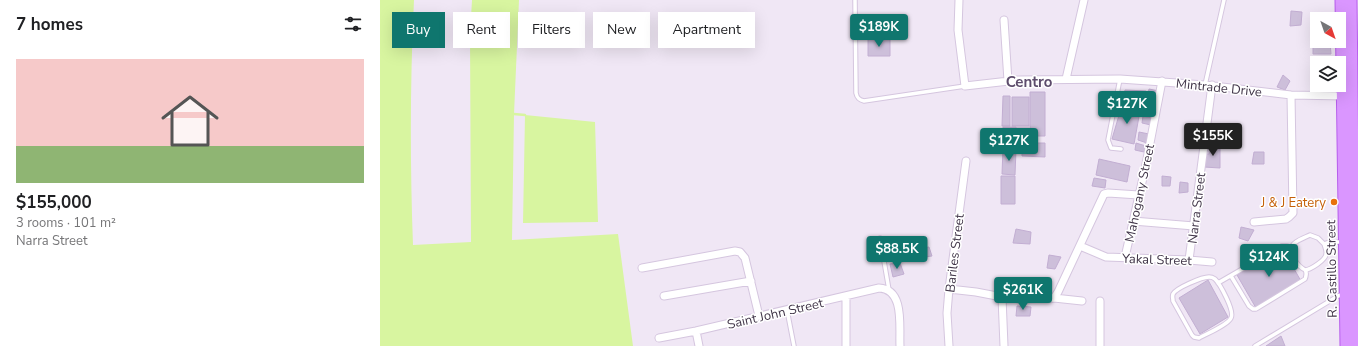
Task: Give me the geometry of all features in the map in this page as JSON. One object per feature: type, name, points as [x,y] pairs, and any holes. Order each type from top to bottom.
[{"type":"main road","name":"R. Castillo Street","points":[[1341,0],[1347,96],[1350,239],[1355,346]]},
{"type":"main road","name":"R. Castillo Street","points":[[1347,96],[1351,0]]},
{"type":"main road","name":"R. Castillo Street","points":[[1346,346],[1346,294],[1350,239]]},
{"type":"street","points":[[958,0],[958,30],[965,86]]},
{"type":"street","points":[[1066,80],[1084,0]]},
{"type":"street","points":[[1004,20],[1008,81]]},
{"type":"street","name":"Mintrade Drive","points":[[965,86],[1008,81],[1120,79],[1208,85],[1291,95],[1347,96]]},
{"type":"street","name":"Mahogany Street","points":[[1125,257],[1162,81]]},
{"type":"street","name":"Narra Street","points":[[1189,260],[1194,226],[1208,85]]},
{"type":"street","points":[[1254,222],[1286,219],[1292,215],[1293,212],[1291,95]]},
{"type":"street","name":"Bariles Street","points":[[948,346],[947,313],[949,289],[966,161]]},
{"type":"street","points":[[1054,298],[1080,246],[1102,196],[1106,193],[1139,195]]},
{"type":"street","points":[[1133,221],[1194,226]]},
{"type":"street","name":"Yakal Street","points":[[1080,246],[1106,257],[1212,262]]},
{"type":"street","points":[[642,268],[735,251],[740,252],[745,258],[759,316]]},
{"type":"street","points":[[664,296],[751,281]]},
{"type":"street","name":"Saint John Street","points":[[659,338],[696,331],[879,288],[889,290]]},
{"type":"street","points":[[949,289],[1020,299],[1054,298],[1082,301]]},
{"type":"street","points":[[889,290],[894,295],[898,305],[900,346]]},
{"type":"street","points":[[846,296],[846,346]]},
{"type":"street","points":[[1002,297],[1004,346]]},
{"type":"street","points":[[1100,301],[1100,346]]},
{"type":"street","points":[[696,331],[699,346]]},
{"type":"lane","points":[[855,0],[856,93],[860,100],[965,86]]},
{"type":"lane","points":[[1208,85],[1224,0]]},
{"type":"lane","points":[[1120,79],[1108,140],[1111,148],[1120,149]]},
{"type":"lane","points":[[1231,276],[1249,306],[1256,309],[1303,281],[1306,276],[1305,270],[1292,255],[1291,248],[1296,241],[1310,235],[1318,238],[1324,244],[1326,252],[1325,258],[1309,269],[1305,270]]},
{"type":"lane","points":[[880,238],[889,290]]},
{"type":"lane","points":[[1324,244],[1350,239]]},
{"type":"lane","points":[[1218,283],[1282,246],[1291,248]]},
{"type":"lane","points":[[1212,277],[1218,283],[1231,308],[1231,318],[1229,321],[1199,338],[1194,337],[1173,301],[1174,294],[1201,278],[1212,277]]},
{"type":"lane","points":[[1254,346],[1338,296],[1346,294]]},
{"type":"lane","points":[[787,310],[794,346]]},
{"type":"shaded area","points":[[380,0],[414,0],[414,12],[392,12],[392,48],[412,48],[411,184],[413,245],[471,242],[470,48],[510,48],[510,12],[471,12],[472,0],[519,0],[514,114],[512,240],[618,234],[633,346],[380,346]]},
{"type":"shaded area","points":[[525,115],[595,122],[598,222],[523,223]]},
{"type":"building","points":[[1291,11],[1302,12],[1301,25],[1290,26]]},
{"type":"building","points":[[868,39],[890,39],[890,56],[868,56]]},
{"type":"building","points":[[1313,48],[1330,48],[1331,54],[1313,54]]},
{"type":"building","points":[[1283,75],[1290,81],[1285,90],[1277,87]]},
{"type":"building","points":[[1149,89],[1159,91],[1156,100],[1147,99]]},
{"type":"building","points":[[1125,90],[1146,91],[1141,107],[1122,103]]},
{"type":"building","points":[[1030,92],[1045,92],[1045,136],[1030,136]]},
{"type":"building","points":[[1003,96],[1010,96],[1010,126],[1002,126]]},
{"type":"building","points":[[1012,97],[1029,97],[1029,126],[1012,126]]},
{"type":"building","points":[[1147,103],[1154,104],[1153,116],[1146,113]]},
{"type":"building","points":[[1122,105],[1140,111],[1134,144],[1112,139]]},
{"type":"building","points":[[1143,116],[1152,118],[1151,125],[1142,123]]},
{"type":"building","points":[[1003,127],[1016,127],[1016,148],[1003,148]]},
{"type":"building","points":[[1016,128],[1029,128],[1028,139],[1016,138]]},
{"type":"building","points":[[1139,132],[1149,134],[1147,143],[1138,140]]},
{"type":"building","points":[[1022,143],[1045,143],[1045,157],[1022,156]]},
{"type":"building","points":[[1136,143],[1146,146],[1144,152],[1135,150]]},
{"type":"building","points":[[1209,145],[1220,146],[1220,168],[1204,167],[1206,154],[1209,154]]},
{"type":"building","points":[[1003,149],[1016,149],[1015,175],[1002,174]]},
{"type":"building","points":[[1254,152],[1264,152],[1264,164],[1252,164]]},
{"type":"building","points":[[1099,159],[1130,166],[1127,182],[1096,175]]},
{"type":"building","points":[[1001,176],[1015,176],[1015,204],[1001,204]]},
{"type":"building","points":[[1162,176],[1171,177],[1170,186],[1162,186]]},
{"type":"building","points":[[1094,178],[1106,180],[1105,188],[1092,186]]},
{"type":"building","points":[[1180,182],[1188,183],[1188,192],[1179,193]]},
{"type":"building","points":[[1241,227],[1254,230],[1248,241],[1239,238]]},
{"type":"building","points":[[1016,229],[1031,232],[1030,244],[1013,243]]},
{"type":"building","points":[[929,247],[932,256],[917,258],[917,249]]},
{"type":"building","points":[[1282,248],[1301,281],[1256,308],[1237,275]]},
{"type":"building","points":[[1049,255],[1061,257],[1055,269],[1047,268]]},
{"type":"building","points":[[900,263],[904,274],[893,277],[890,264]]},
{"type":"building","points":[[1208,280],[1228,317],[1200,334],[1179,298]]},
{"type":"building","points":[[1017,306],[1031,307],[1030,316],[1016,316]]},
{"type":"building","points":[[1281,336],[1285,346],[1266,346]]},
{"type":"waterway","points":[[514,114],[525,115]]},
{"type":"place","name":"J & J Eatery","points":[[1334,202]]},
{"type":"district","name":"Centro","points":[[1029,82]]}]
